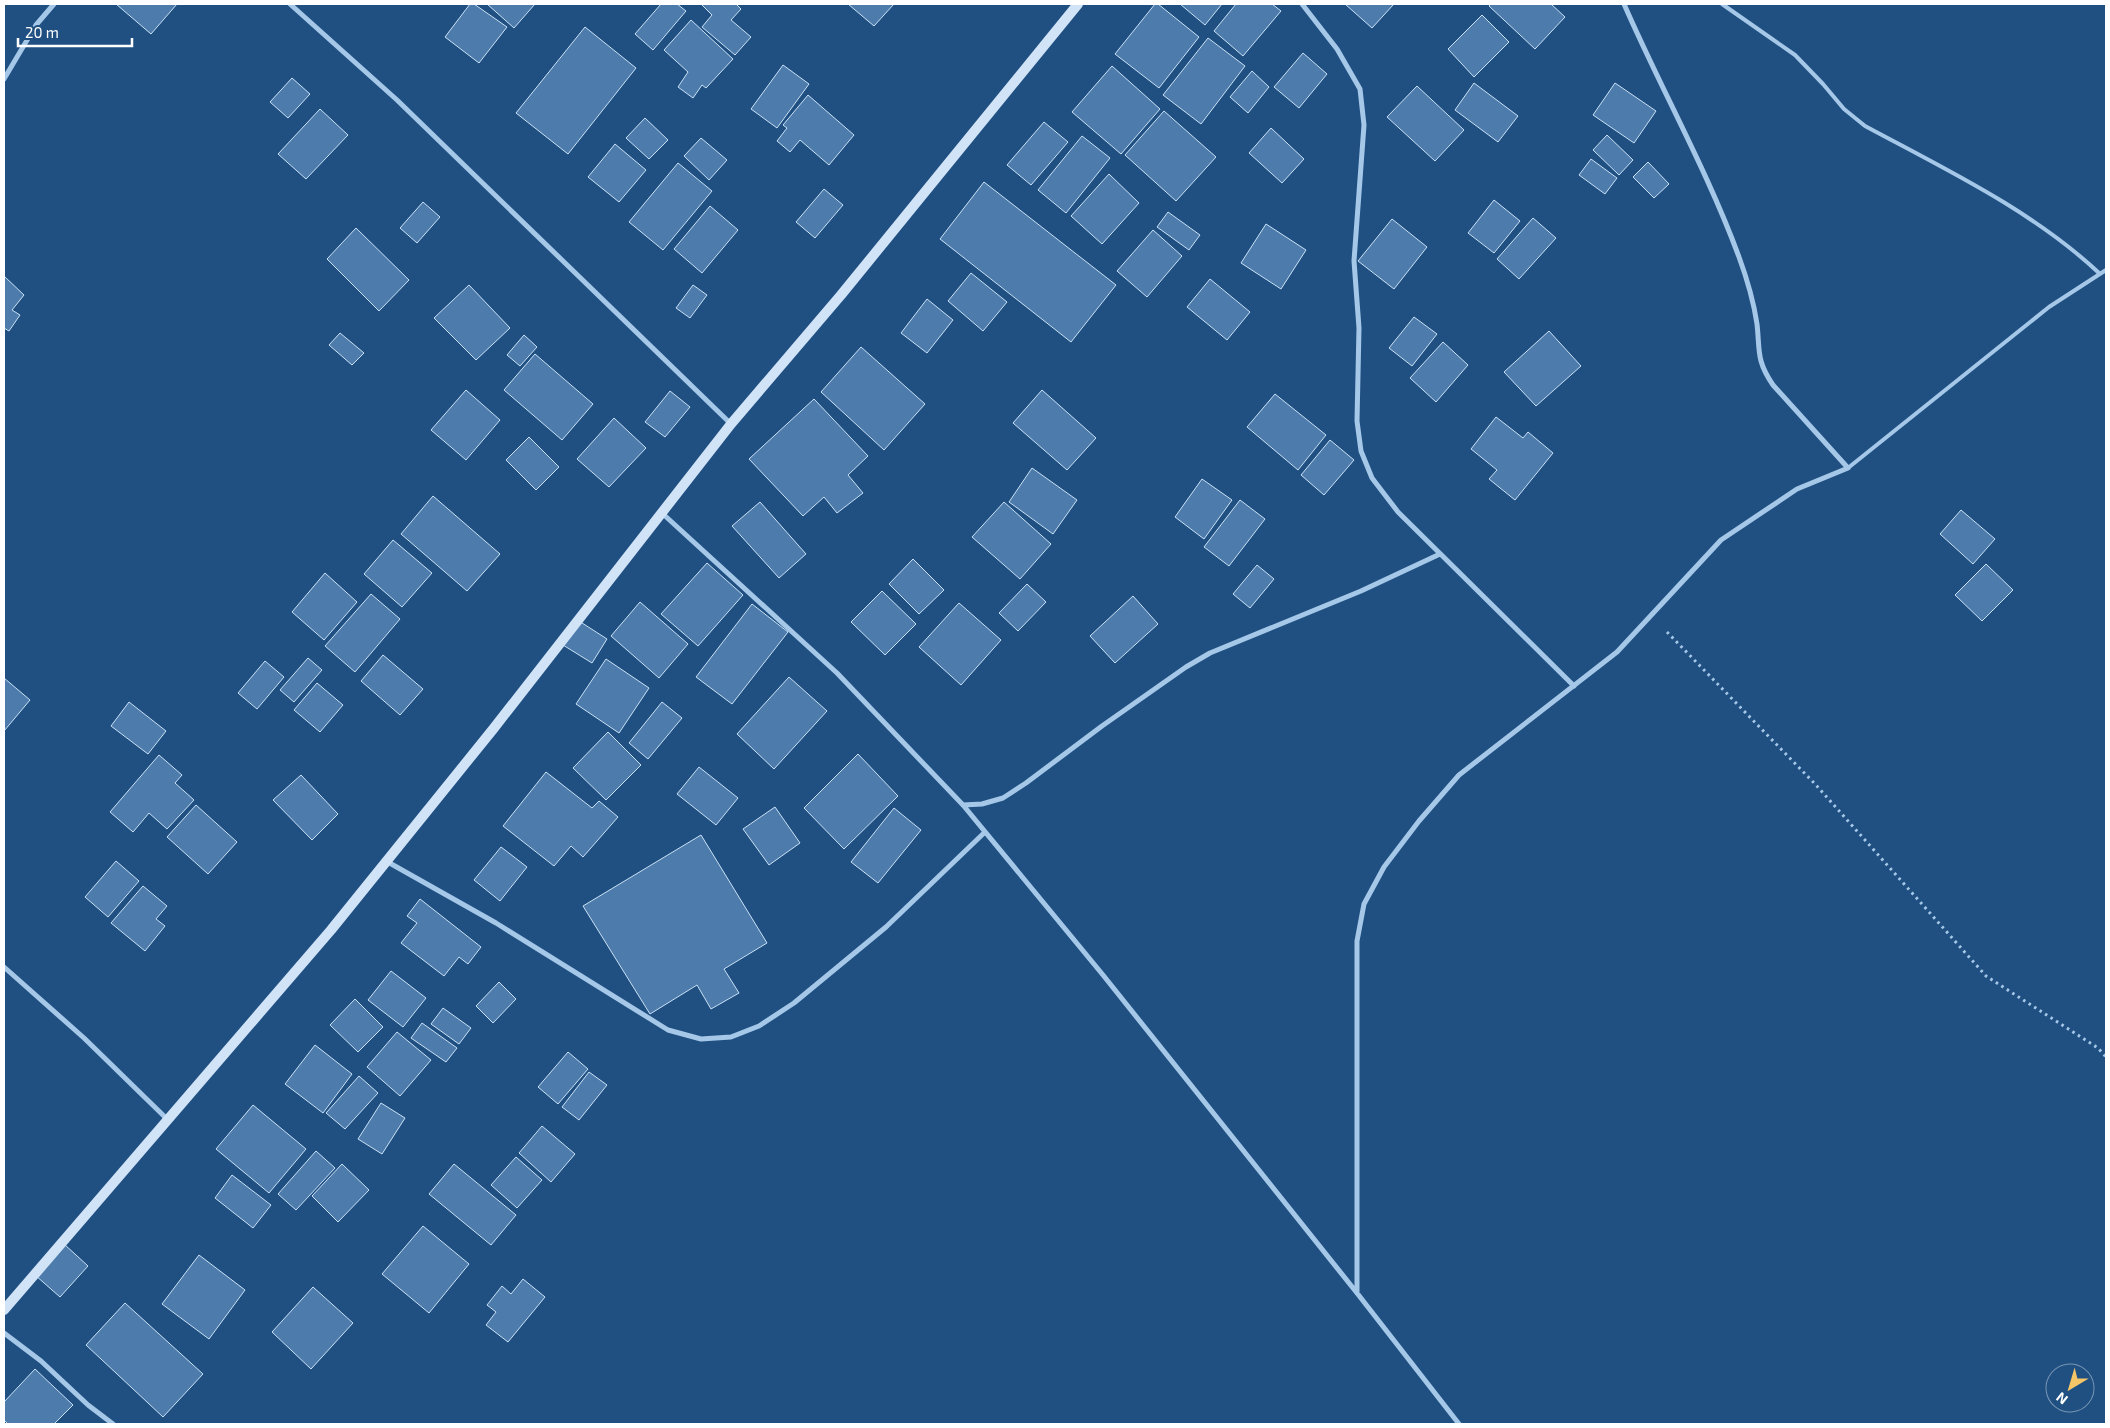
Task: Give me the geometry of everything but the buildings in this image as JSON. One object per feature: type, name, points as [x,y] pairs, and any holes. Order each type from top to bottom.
[{"type":"main road","points":[[4,1310],[331,930],[662,514],[731,424],[842,295],[1078,4]]},
{"type":"street","points":[[4,79],[36,24],[54,4]]},
{"type":"street","points":[[290,4],[397,100],[731,424]]},
{"type":"street","points":[[1302,4],[1337,49],[1360,89],[1364,125],[1354,262],[1359,328],[1357,421],[1361,451],[1372,478],[1398,512],[1574,686]]},
{"type":"street","points":[[1357,1293],[1358,941],[1364,904],[1384,867],[1418,821],[1459,775],[1617,652],[1721,540],[1797,489],[1848,468],[1773,385],[1763,370],[1758,353],[1757,323],[1739,258],[1701,169],[1624,4]]},
{"type":"street","points":[[662,514],[837,673],[963,805],[1115,990],[1459,1424]]},
{"type":"street","points":[[963,805],[982,804],[1003,798],[1186,667],[1210,653],[1361,591],[1440,554]]},
{"type":"street","points":[[386,861],[496,923],[668,1030],[700,1039],[731,1036],[759,1026],[794,1003],[886,927],[985,832]]},
{"type":"street","points":[[4,967],[84,1038],[167,1120]]},
{"type":"street","points":[[4,1332],[41,1361],[88,1405],[112,1424]]},
{"type":"lane","points":[[1722,4],[1795,55],[1844,109],[1865,126],[2014,209],[2084,259],[2099,273]]},
{"type":"lane","points":[[1848,468],[2049,307],[2106,270]]},
{"type":"path","points":[[1651,615],[1816,785],[1986,976],[2098,1048],[2106,1057]]}]
